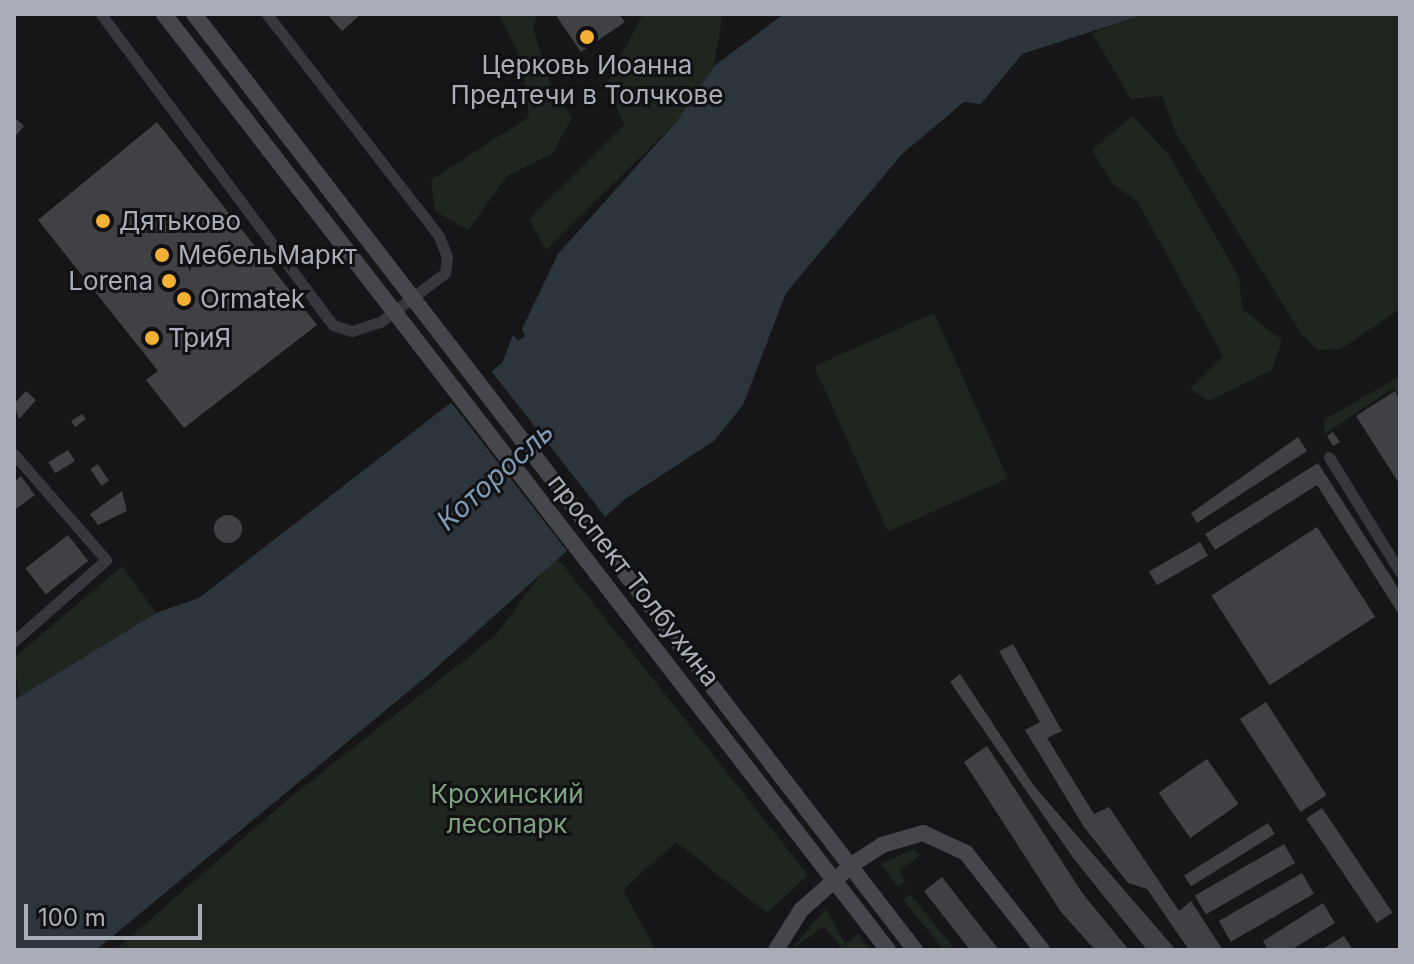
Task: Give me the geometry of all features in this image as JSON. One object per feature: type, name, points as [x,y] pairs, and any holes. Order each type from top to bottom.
[{"type":"main road","name":"проспект Толбухина","points":[[164,14],[888,950]]},
{"type":"main road","name":"проспект Толбухина","points":[[194,14],[915,950]]},
{"type":"main road","points":[[776,950],[801,910],[853,864],[892,840],[923,833],[966,853],[1042,950]]},
{"type":"street","points":[[101,14],[333,325],[352,331],[380,322],[445,273],[447,257],[439,236],[267,14]]},
{"type":"street","points":[[14,454],[106,560],[14,641]]},
{"type":"street","points":[[1329,457],[1400,572]]},
{"type":"green space","points":[[499,14],[537,14],[533,28],[553,92],[572,117],[553,153],[507,176],[468,230],[435,211],[431,180],[529,117],[522,62]]},
{"type":"green space","points":[[643,14],[717,14],[722,19],[714,66],[677,121],[546,250],[529,219],[625,124],[605,86]]},
{"type":"green space","points":[[1146,14],[1400,14],[1400,309],[1341,349],[1318,350],[1302,335],[1176,133],[1162,96],[1131,99],[1092,33]]},
{"type":"green space","points":[[1132,116],[1169,155],[1239,277],[1242,309],[1282,340],[1272,370],[1208,401],[1190,389],[1223,356],[1137,201],[1113,184],[1092,150]]},
{"type":"green space","points":[[934,313],[1008,478],[888,532],[814,366]]},
{"type":"green space","points":[[1400,376],[1400,396],[1393,388],[1325,434],[1324,420]]},
{"type":"green space","name":"Крохинский лесопарк","points":[[555,555],[808,875],[767,913],[676,842],[623,890],[656,950],[115,950],[292,796],[495,636]]},
{"type":"green space","points":[[122,566],[156,613],[19,697],[14,658]]},
{"type":"green space","points":[[914,849],[920,855],[900,871],[906,881],[898,887],[881,864]]},
{"type":"green space","points":[[910,894],[955,950],[944,950],[903,900]]},
{"type":"green space","points":[[826,908],[845,944],[858,934],[870,950],[843,950],[824,926],[791,950]]},
{"type":"water","name":"Которосль","points":[[784,14],[1146,14],[1022,54],[981,104],[964,102],[902,154],[786,293],[743,405],[714,441],[625,499],[427,676],[96,950],[14,950],[14,700],[156,613],[199,598],[502,363],[513,335],[518,341],[525,336],[522,329],[558,254],[677,121],[714,66]]},
{"type":"pier","points":[[489,368],[608,520],[568,551],[449,399]]},
{"type":"building","points":[[327,14],[361,14],[342,31]]},
{"type":"building","name":"Церковь Иоанна Предтечи в Толчкове","points":[[555,14],[619,14],[625,22],[581,52]]},
{"type":"building","points":[[14,117],[24,126],[14,138]]},
{"type":"building","name":"МебельМаркт","points":[[157,122],[317,325],[184,428],[146,380],[158,371],[38,220]]},
{"type":"building","points":[[26,391],[36,400],[19,419],[14,404]]},
{"type":"building","points":[[1395,391],[1400,400],[1400,485],[1356,416]]},
{"type":"building","points":[[82,414],[86,419],[75,427],[71,421]]},
{"type":"building","points":[[1333,432],[1340,442],[1333,446],[1327,436]]},
{"type":"building","points":[[1298,437],[1307,451],[1197,523],[1191,513]]},
{"type":"building","points":[[68,450],[75,461],[55,473],[48,462]]},
{"type":"building","points":[[1318,463],[1400,591],[1400,616],[1317,485],[1215,550],[1205,534]]},
{"type":"building","points":[[98,464],[109,481],[101,486],[90,469]]},
{"type":"building","points":[[21,476],[35,495],[16,509],[14,482]]},
{"type":"building","points":[[122,491],[127,511],[98,525],[90,514]]},
{"type":"building","points":[[228,515],[238,519],[242,529],[238,539],[228,543],[218,539],[214,529],[218,519]]},
{"type":"building","points":[[1317,527],[1375,617],[1270,685],[1211,596]]},
{"type":"building","points":[[68,535],[88,561],[46,594],[25,568]]},
{"type":"building","points":[[1200,542],[1208,556],[1157,585],[1149,572]]},
{"type":"building","points":[[1013,644],[1062,731],[1047,738],[1094,814],[1109,807],[1179,911],[1191,901],[1223,950],[1189,950],[1147,889],[1128,883],[1084,827],[1025,730],[1040,722],[999,651]]},
{"type":"building","points":[[960,674],[1034,786],[1176,950],[1147,950],[1074,859],[950,682]]},
{"type":"building","points":[[1266,702],[1326,795],[1300,812],[1240,719]]},
{"type":"building","points":[[987,746],[1083,894],[1129,950],[1095,950],[1061,912],[964,762]]},
{"type":"building","points":[[1207,759],[1239,804],[1190,838],[1159,793]]},
{"type":"building","points":[[1322,808],[1392,912],[1377,923],[1306,819]]},
{"type":"building","points":[[1268,823],[1275,834],[1191,886],[1184,875]]},
{"type":"building","points":[[1284,844],[1295,863],[1206,915],[1195,896]]},
{"type":"building","points":[[1302,873],[1314,894],[1231,942],[1219,921]]},
{"type":"building","points":[[942,877],[999,950],[970,950],[924,891]]},
{"type":"building","points":[[1323,903],[1335,923],[1291,950],[1268,950],[1263,941]]},
{"type":"building","points":[[1344,936],[1353,950],[1321,950]]},
{"type":"place","name":"Церковь Иоанна Предтечи в Толчкове","points":[[587,37]]},
{"type":"place","name":"Дятьково","points":[[103,221]]},
{"type":"place","name":"МебельМаркт","points":[[162,255]]},
{"type":"place","name":"Lorena","points":[[169,281]]},
{"type":"place","name":"Ormatek","points":[[184,299]]},
{"type":"place","name":"ТриЯ","points":[[152,338]]}]
